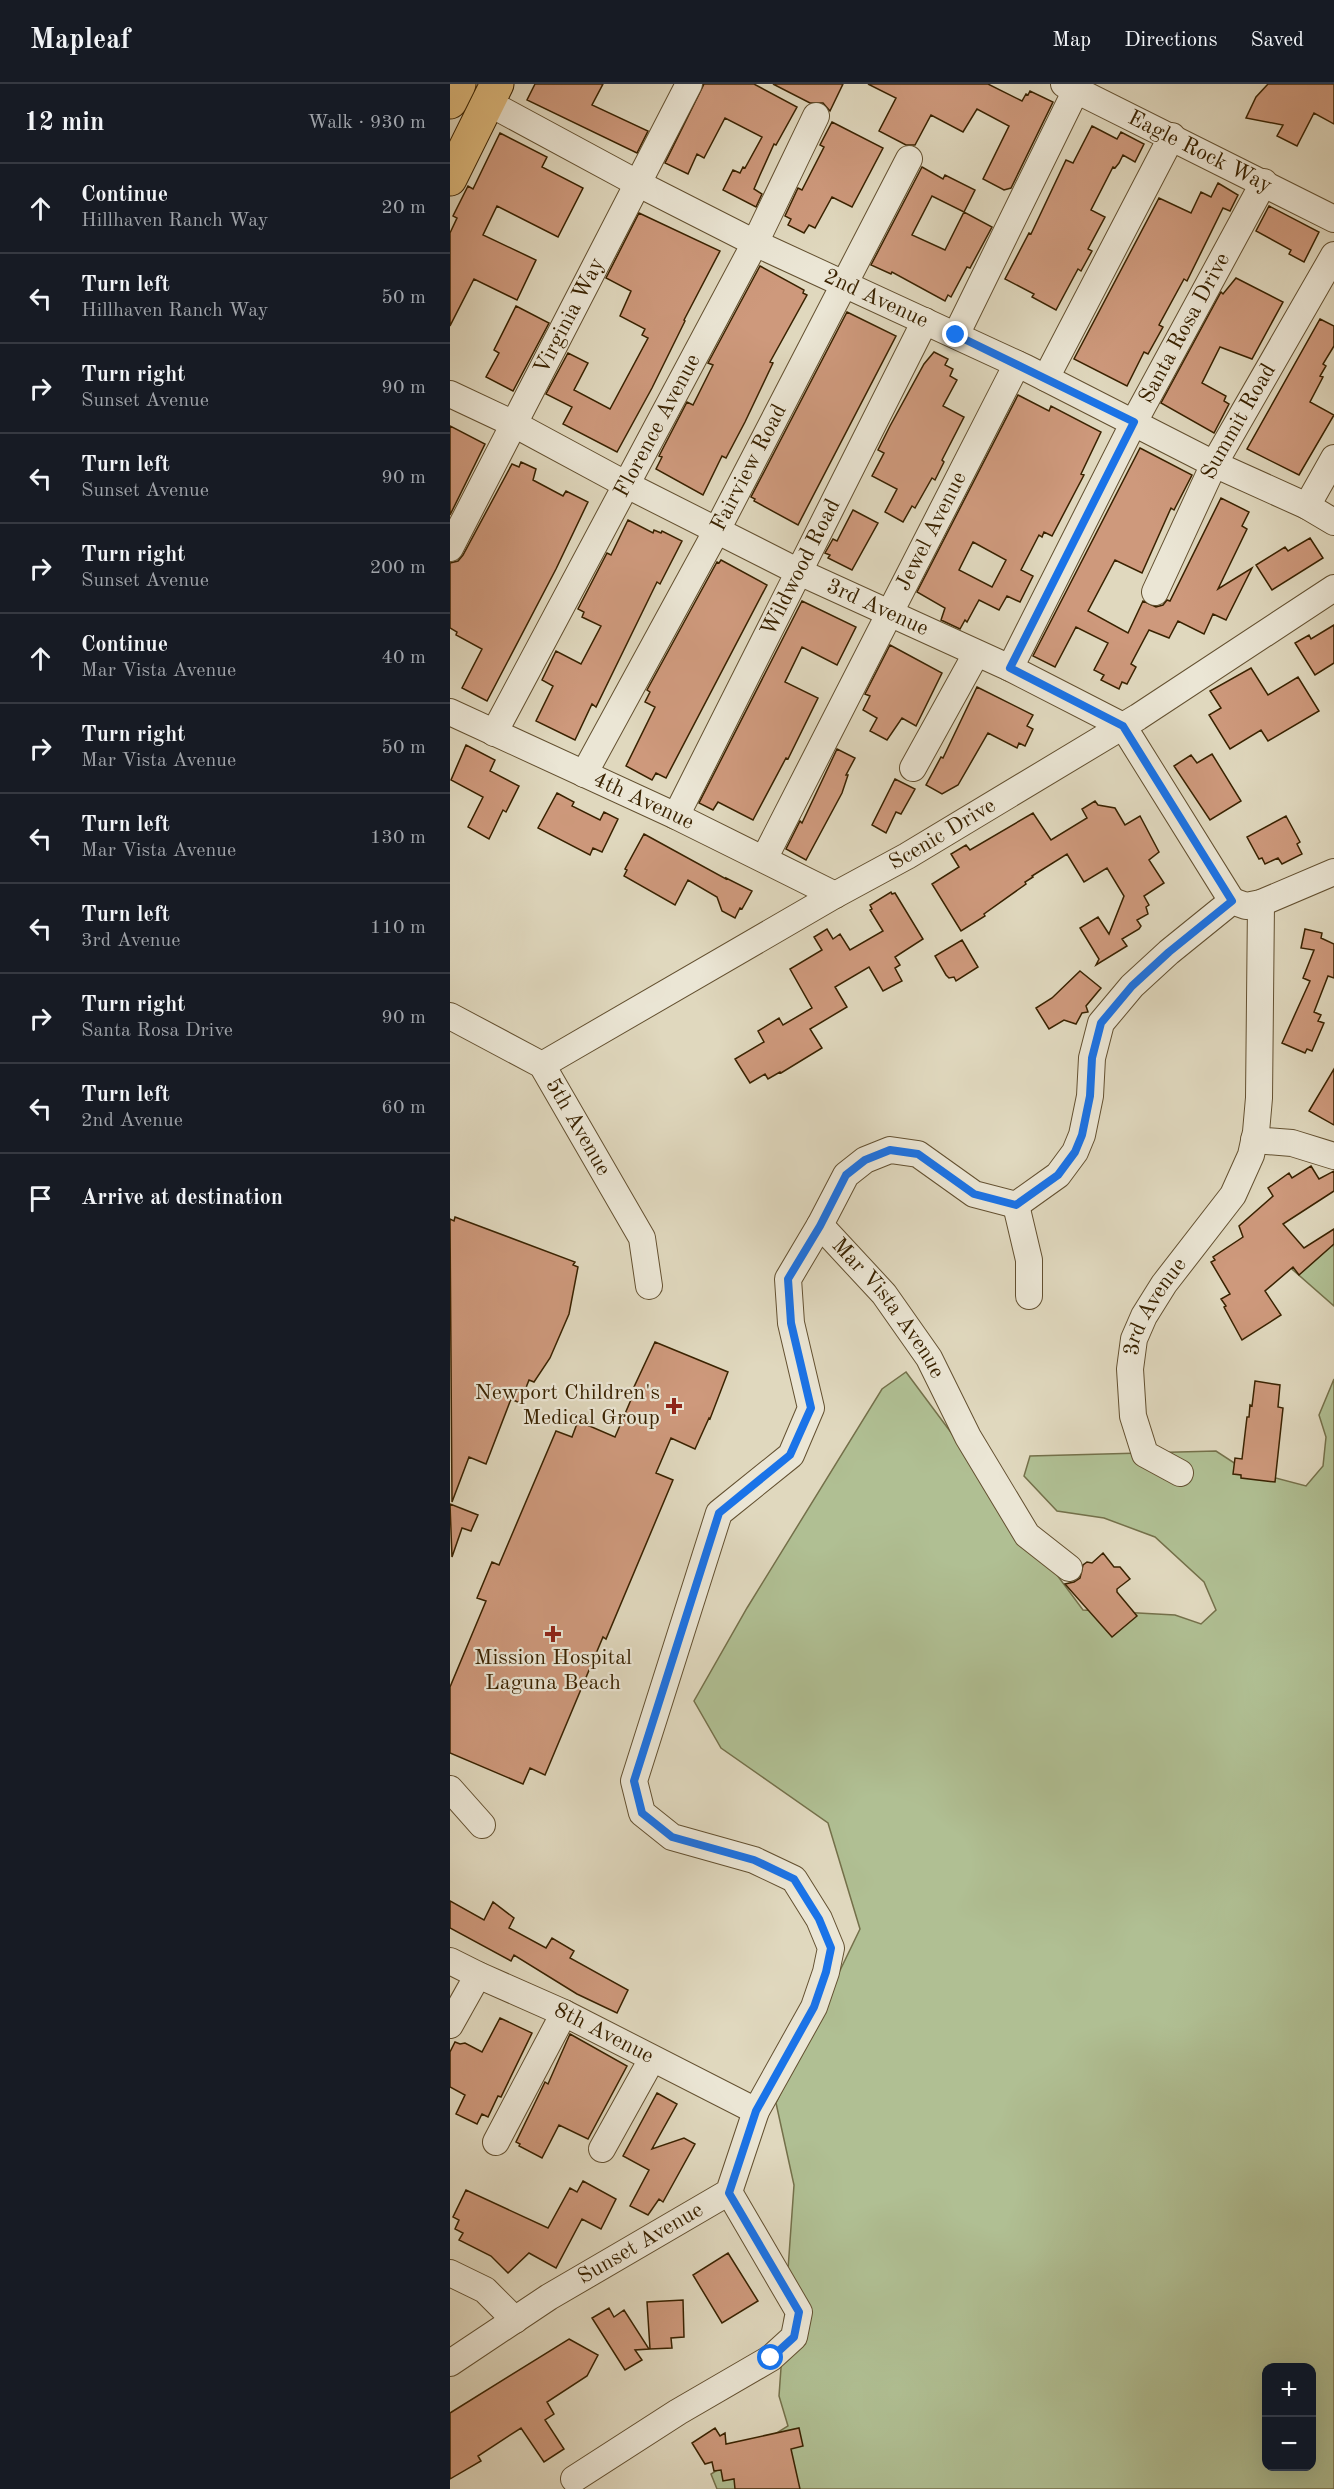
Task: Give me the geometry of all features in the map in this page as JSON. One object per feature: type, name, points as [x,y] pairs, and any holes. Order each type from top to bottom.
[{"type":"highway","points":[[450,136],[464,113],[468,92]]},
{"type":"highway","points":[[450,179],[468,92]]},
{"type":"street","name":"Virginia Way","points":[[450,548],[689,84]]},
{"type":"street","name":"Eagle Rock Way","points":[[1070,87],[1334,219]]},
{"type":"street","points":[[956,335],[1070,87]]},
{"type":"street","name":"2nd Avenue","points":[[468,92],[637,183],[755,243],[1017,364],[1214,464],[1307,506],[1334,522]]},
{"type":"street","name":"Florence Avenue","points":[[494,733],[755,243],[816,116]]},
{"type":"street","points":[[1046,378],[1172,136]]},
{"type":"street","name":"Fairview Road","points":[[584,774],[717,530],[909,159]]},
{"type":"street","name":"Santa Rosa Drive","points":[[1010,668],[1134,422],[1264,182]]},
{"type":"street","name":"Summit Road","points":[[1155,592],[1214,464],[1334,255]]},
{"type":"street","name":"Wildwood Road","points":[[676,816],[797,571],[925,321]]},
{"type":"street","name":"Jewel Avenue","points":[[764,859],[1017,364]]},
{"type":"street","name":"3rd Avenue","points":[[450,394],[514,424],[627,485],[797,571],[1010,668],[1123,726]]},
{"type":"street","points":[[1307,506],[1334,458]]},
{"type":"street","name":"Scenic Drive","points":[[542,1065],[835,895],[907,856],[1123,726],[1334,588]]},
{"type":"street","points":[[913,768],[976,654]]},
{"type":"street","name":"4th Avenue","points":[[450,712],[676,816],[835,895]]},
{"type":"street","points":[[1123,726],[1232,901],[1246,906],[1261,903],[1334,872]]},
{"type":"street","points":[[1029,1296],[1029,1260],[1016,1205],[1058,1175],[1075,1152],[1090,1096],[1092,1058],[1101,1023],[1132,986],[1169,952],[1232,901]]},
{"type":"street","name":"3rd Avenue","points":[[1180,1473],[1145,1454],[1133,1416],[1130,1369],[1134,1339],[1144,1316],[1164,1284],[1233,1195],[1251,1155],[1259,1098],[1261,903]]},
{"type":"street","name":"5th Avenue","points":[[450,1016],[542,1065],[642,1238],[649,1286]]},
{"type":"street","points":[[1254,1140],[1292,1143],[1334,1156]]},
{"type":"street","name":"Mar Vista Avenue","points":[[1016,1205],[974,1194],[918,1154],[890,1150],[865,1160],[846,1175],[820,1226],[884,1294],[929,1358],[968,1437],[1027,1535],[1069,1568]]},
{"type":"street","name":"Sunset Avenue","points":[[450,2363],[549,2296],[729,2193],[756,2111],[814,2007],[826,1972],[831,1948],[819,1919],[794,1879],[754,1860],[672,1837],[642,1813],[634,1781],[719,1513],[790,1455],[811,1408],[791,1323],[788,1279],[820,1226]]},
{"type":"street","points":[[450,1789],[482,1826]]},
{"type":"street","name":"8th Avenue","points":[[450,1960],[478,1976],[564,2013],[652,2060],[756,2111]]},
{"type":"street","points":[[450,2025],[478,1976]]},
{"type":"street","points":[[496,2142],[564,2013]]},
{"type":"street","points":[[602,2148],[652,2060]]},
{"type":"street","points":[[574,2479],[678,2412],[771,2358],[794,2337],[799,2312],[729,2193]]},
{"type":"street","points":[[450,2273],[485,2290],[514,2320]]},
{"type":"green space","points":[[1319,1240],[1334,1246],[1334,1306],[1285,1263]]},
{"type":"green space","points":[[906,1372],[1083,1610],[1175,1615],[1201,1624],[1216,1610],[1204,1582],[1155,1537],[1104,1518],[1057,1511],[1024,1476],[1030,1456],[1216,1451],[1245,1470],[1306,1486],[1323,1466],[1326,1437],[1319,1415],[1334,1379],[1334,2489],[717,2489],[711,2474],[788,2426],[779,2396],[794,2185],[776,2103],[860,1929],[828,1823],[721,1748],[694,1701],[747,1608],[882,1389]]},
{"type":"building","points":[[535,84],[603,84],[592,105],[648,131],[637,153],[527,100]]},
{"type":"building","points":[[704,84],[754,84],[797,107],[776,145],[774,144],[754,189],[762,194],[756,207],[723,190],[733,170],[740,173],[743,167],[745,168],[762,137],[725,118],[704,158],[697,154],[688,174],[665,163]]},
{"type":"building","points":[[773,84],[843,84],[830,111],[823,103],[810,103]]},
{"type":"building","points":[[868,84],[988,84],[1022,101],[1030,91],[1053,102],[1011,188],[1004,190],[983,179],[1009,126],[977,109],[963,132],[931,115],[915,145],[906,145],[879,131],[896,98]]},
{"type":"building","points":[[1268,84],[1334,84],[1334,124],[1314,113],[1297,146],[1277,136],[1283,125],[1246,118],[1256,97]]},
{"type":"building","points":[[832,122],[883,148],[852,207],[832,197],[815,228],[809,225],[804,233],[788,225],[791,219],[785,216],[798,188],[802,190],[824,147],[820,145]]},
{"type":"building","points":[[1092,126],[1117,139],[1121,132],[1144,144],[1135,162],[1123,155],[1115,168],[1113,167],[1091,210],[1105,217],[1088,249],[1092,251],[1081,271],[1078,269],[1056,310],[1032,297],[1034,294],[1005,279],[1029,233],[1031,234],[1066,160],[1073,163]]},
{"type":"building","points":[[500,133],[547,157],[542,167],[583,188],[558,237],[497,206],[483,235],[536,260],[517,300],[474,279],[450,326],[450,233],[457,218],[453,216],[468,186],[473,189]]},
{"type":"building","points":[[922,167],[943,179],[945,175],[975,190],[964,212],[992,227],[970,268],[967,267],[951,297],[948,295],[945,301],[892,272],[891,274],[871,265]],"holes":[[[932,196],[964,212],[945,250],[912,235]]]},
{"type":"building","points":[[1218,183],[1238,195],[1230,211],[1223,208],[1187,281],[1184,279],[1159,325],[1163,327],[1148,354],[1144,352],[1127,386],[1074,359],[1159,198],[1191,213],[1201,192],[1211,197]]},
{"type":"building","points":[[1269,206],[1319,232],[1304,262],[1289,254],[1291,250],[1256,231]]},
{"type":"building","points":[[639,213],[720,251],[652,388],[617,452],[563,424],[572,407],[546,394],[568,353],[588,363],[574,390],[610,409],[648,338],[642,335],[645,329],[620,316],[631,291],[606,278]]},
{"type":"building","points":[[760,266],[804,290],[803,293],[807,295],[770,362],[773,363],[745,422],[726,458],[722,456],[703,495],[656,469],[662,457],[659,456],[687,402],[693,405],[713,365],[708,363]]},
{"type":"building","points":[[1236,278],[1283,302],[1252,359],[1220,347],[1202,383],[1226,396],[1224,401],[1229,404],[1214,433],[1161,403],[1221,292],[1223,294]]},
{"type":"building","points":[[516,306],[549,323],[513,391],[486,377],[499,353],[494,350]]},
{"type":"building","points":[[847,312],[896,336],[798,525],[754,501],[755,499],[751,497]]},
{"type":"building","points":[[1320,319],[1334,326],[1334,346],[1323,364],[1326,366],[1320,376],[1323,377],[1310,402],[1334,415],[1299,475],[1247,449]]},
{"type":"building","points":[[934,352],[948,359],[945,365],[953,369],[950,376],[957,380],[943,406],[964,417],[942,460],[944,462],[935,480],[932,478],[915,508],[912,506],[903,522],[885,512],[897,489],[872,476],[884,453],[878,450],[890,426],[924,364]]},
{"type":"building","points":[[1018,395],[1049,411],[1051,406],[1101,432],[1081,474],[1084,475],[1052,536],[1044,532],[1042,537],[1039,535],[1021,570],[1033,576],[1020,602],[1007,596],[999,610],[979,600],[967,622],[965,620],[960,629],[941,620],[945,608],[917,592]],"holes":[[[973,542],[1006,560],[992,587],[959,570]]]},
{"type":"building","points":[[450,426],[485,444],[450,515]]},
{"type":"building","points":[[1140,448],[1192,475],[1174,510],[1171,508],[1142,573],[1115,560],[1088,611],[1128,633],[1143,601],[1156,607],[1163,605],[1167,600],[1170,601],[1221,498],[1249,512],[1242,526],[1247,529],[1218,589],[1252,568],[1226,620],[1213,614],[1204,634],[1178,621],[1169,638],[1149,630],[1131,664],[1136,667],[1127,684],[1122,682],[1119,689],[1101,680],[1104,675],[1094,670],[1108,643],[1076,627],[1055,667],[1033,656]]},
{"type":"building","points":[[521,462],[536,469],[533,480],[563,496],[566,491],[588,502],[487,701],[462,688],[482,649],[456,635],[457,632],[450,628],[450,563],[458,561],[463,555],[512,464],[519,467]]},
{"type":"building","points":[[853,510],[878,523],[852,570],[828,558],[830,555],[825,553],[833,539],[837,541]]},
{"type":"building","points":[[628,520],[653,533],[654,530],[661,533],[662,531],[682,541],[660,584],[657,582],[596,707],[592,704],[575,740],[536,721],[553,686],[542,680],[556,651],[581,664],[601,626],[582,617],[584,612],[578,609],[607,553],[611,555]]},
{"type":"building","points":[[1310,538],[1323,558],[1272,590],[1256,565],[1285,547],[1288,551]]},
{"type":"building","points":[[721,560],[767,585],[666,778],[656,773],[652,780],[626,766],[655,707],[645,702],[650,692],[647,690],[717,562]]},
{"type":"building","points":[[802,601],[856,627],[837,665],[802,647],[785,682],[818,698],[788,759],[786,758],[753,820],[718,802],[713,810],[699,803]]},
{"type":"building","points":[[1334,625],[1334,663],[1315,675],[1295,643],[1309,635],[1311,639]]},
{"type":"building","points":[[890,645],[942,673],[916,726],[902,718],[887,740],[870,731],[877,718],[863,710],[870,696],[865,694]]},
{"type":"building","points":[[1251,668],[1268,695],[1298,677],[1319,711],[1268,741],[1261,730],[1230,749],[1209,715],[1221,708],[1210,691]]},
{"type":"building","points":[[977,687],[1033,715],[1027,726],[1033,729],[1025,746],[1019,743],[1017,748],[988,733],[958,785],[942,794],[926,785],[941,757],[943,758]]},
{"type":"building","points":[[466,745],[495,760],[490,771],[519,786],[506,812],[503,810],[489,839],[468,827],[483,797],[451,780]]},
{"type":"building","points":[[837,749],[855,758],[846,775],[848,775],[842,793],[806,860],[786,849],[800,821],[802,823]]},
{"type":"building","points":[[1212,754],[1241,801],[1210,820],[1174,766],[1191,755],[1197,763]]},
{"type":"building","points":[[895,779],[915,789],[901,814],[896,812],[886,833],[872,825]]},
{"type":"building","points":[[557,793],[574,802],[572,806],[600,820],[604,812],[618,819],[602,852],[593,848],[590,855],[538,828]]},
{"type":"building","points":[[1095,801],[1098,805],[1115,808],[1125,825],[1140,816],[1159,852],[1149,860],[1164,883],[1144,896],[1149,905],[1146,907],[1148,914],[1137,920],[1141,926],[1139,929],[1122,939],[1127,946],[1096,965],[1099,959],[1080,928],[1098,917],[1109,934],[1124,896],[1107,868],[1084,882],[1067,854],[1032,876],[1025,882],[1026,884],[984,914],[985,916],[961,931],[932,884],[959,867],[951,854],[966,845],[970,850],[1033,813],[1051,840],[1087,818],[1082,809]]},
{"type":"building","points":[[1286,816],[1300,842],[1297,844],[1302,854],[1282,864],[1278,858],[1265,864],[1262,858],[1259,859],[1247,837]]},
{"type":"building","points":[[644,834],[752,891],[735,918],[722,911],[717,897],[688,880],[675,905],[624,876],[627,870],[625,869]]},
{"type":"building","points":[[891,892],[895,893],[923,939],[895,957],[900,965],[895,968],[902,981],[883,991],[869,967],[835,987],[847,1007],[810,1029],[822,1048],[781,1073],[768,1079],[765,1074],[750,1083],[735,1059],[764,1042],[758,1031],[779,1018],[783,1025],[812,1008],[790,969],[822,950],[814,937],[827,929],[833,939],[840,934],[850,950],[883,931],[870,910],[872,909],[870,905]]},
{"type":"building","points":[[1305,929],[1322,933],[1321,938],[1334,944],[1334,978],[1328,976],[1314,1012],[1321,1015],[1318,1021],[1324,1023],[1312,1051],[1307,1049],[1305,1053],[1282,1043],[1310,981],[1303,978],[1314,950],[1301,948]]},
{"type":"building","points":[[962,940],[978,967],[956,981],[954,977],[949,978],[946,975],[935,956]]},
{"type":"building","points":[[1080,971],[1101,988],[1086,1006],[1088,1012],[1082,1013],[1076,1024],[1064,1020],[1049,1029],[1036,1008],[1052,998]]},
{"type":"building","points":[[1334,1069],[1334,1125],[1309,1111]]},
{"type":"building","points":[[1311,1166],[1319,1179],[1334,1171],[1334,1191],[1283,1224],[1304,1248],[1334,1229],[1334,1244],[1299,1275],[1293,1267],[1265,1291],[1281,1315],[1242,1340],[1221,1299],[1230,1294],[1211,1262],[1215,1260],[1213,1257],[1243,1237],[1239,1226],[1273,1196],[1268,1188],[1289,1173],[1292,1178]]},
{"type":"building","points":[[455,1217],[575,1262],[573,1265],[578,1267],[569,1314],[550,1358],[534,1382],[529,1380],[520,1403],[511,1399],[486,1464],[469,1457],[452,1502],[450,1219],[454,1221]]},
{"type":"building","points":[[655,1342],[728,1372],[710,1419],[695,1449],[671,1438],[656,1473],[673,1480],[606,1639],[603,1637],[545,1775],[530,1768],[523,1784],[450,1753],[450,1687],[486,1601],[477,1598],[492,1562],[499,1565],[556,1431],[572,1437],[578,1421],[615,1437],[636,1388],[634,1387]]},
{"type":"building","points":[[1255,1381],[1280,1385],[1278,1407],[1283,1408],[1275,1482],[1241,1478],[1241,1475],[1233,1474],[1235,1458],[1242,1459],[1247,1417],[1249,1417],[1250,1405],[1252,1406]]},
{"type":"building","points":[[450,1504],[478,1515],[471,1531],[462,1528],[452,1557]]},
{"type":"building","points":[[1103,1553],[1114,1567],[1120,1567],[1130,1579],[1117,1589],[1117,1592],[1137,1616],[1112,1637],[1065,1584],[1080,1578],[1083,1565],[1087,1562],[1092,1563]]},
{"type":"building","points":[[450,1901],[484,1920],[493,1902],[514,1918],[509,1928],[546,1948],[552,1938],[574,1951],[570,1958],[628,1990],[617,2013],[577,1994],[514,1955],[511,1961],[450,1928]]},
{"type":"building","points":[[500,2018],[532,2033],[501,2097],[498,2096],[488,2117],[482,2114],[477,2124],[456,2114],[465,2095],[450,2087],[450,2052],[455,2042],[465,2043],[482,2052]]},
{"type":"building","points":[[570,2034],[627,2066],[588,2139],[559,2125],[542,2158],[519,2146],[520,2144],[516,2142],[545,2082],[548,2084]]},
{"type":"building","points":[[657,2093],[677,2104],[652,2149],[684,2138],[695,2144],[663,2202],[659,2199],[648,2215],[630,2206],[649,2170],[623,2156]]},
{"type":"building","points":[[583,2181],[616,2199],[601,2229],[582,2219],[556,2268],[529,2253],[508,2273],[491,2256],[459,2240],[463,2233],[455,2229],[459,2220],[453,2217],[466,2190],[548,2228],[570,2188],[577,2192]]},
{"type":"building","points":[[728,2253],[758,2301],[722,2323],[693,2275]]},
{"type":"building","points":[[683,2300],[684,2337],[671,2338],[672,2348],[650,2349],[647,2302]]},
{"type":"building","points":[[609,2308],[614,2317],[624,2310],[649,2349],[635,2350],[642,2360],[625,2370],[592,2318]]},
{"type":"building","points":[[569,2339],[598,2355],[587,2376],[547,2402],[554,2414],[545,2420],[564,2449],[544,2462],[521,2428],[478,2456],[481,2461],[450,2479],[450,2413]]},
{"type":"building","points":[[715,2428],[720,2436],[725,2433],[726,2444],[799,2428],[803,2446],[791,2449],[800,2489],[735,2489],[734,2479],[723,2481],[721,2470],[714,2471],[712,2462],[705,2464],[692,2443]]},
{"type":"place","name":"Newport Children's Medical Group","points":[[674,1406]]},
{"type":"place","name":"Mission Hospital Laguna Beach","points":[[553,1634]]},
{"type":"route","points":[[771,2358],[794,2337],[799,2312],[729,2193],[756,2111],[814,2007],[826,1972],[831,1948],[819,1919],[794,1879],[754,1860],[672,1837],[642,1813],[634,1781],[719,1513],[790,1455],[811,1408],[791,1323],[788,1279],[820,1226],[846,1175],[865,1160],[890,1150],[918,1154],[947,1172],[974,1194],[1016,1205],[1058,1175],[1075,1152],[1082,1135],[1090,1096],[1092,1058],[1101,1023],[1132,986],[1169,952],[1232,901],[1123,726],[1010,668],[1134,422],[956,335]]}]
